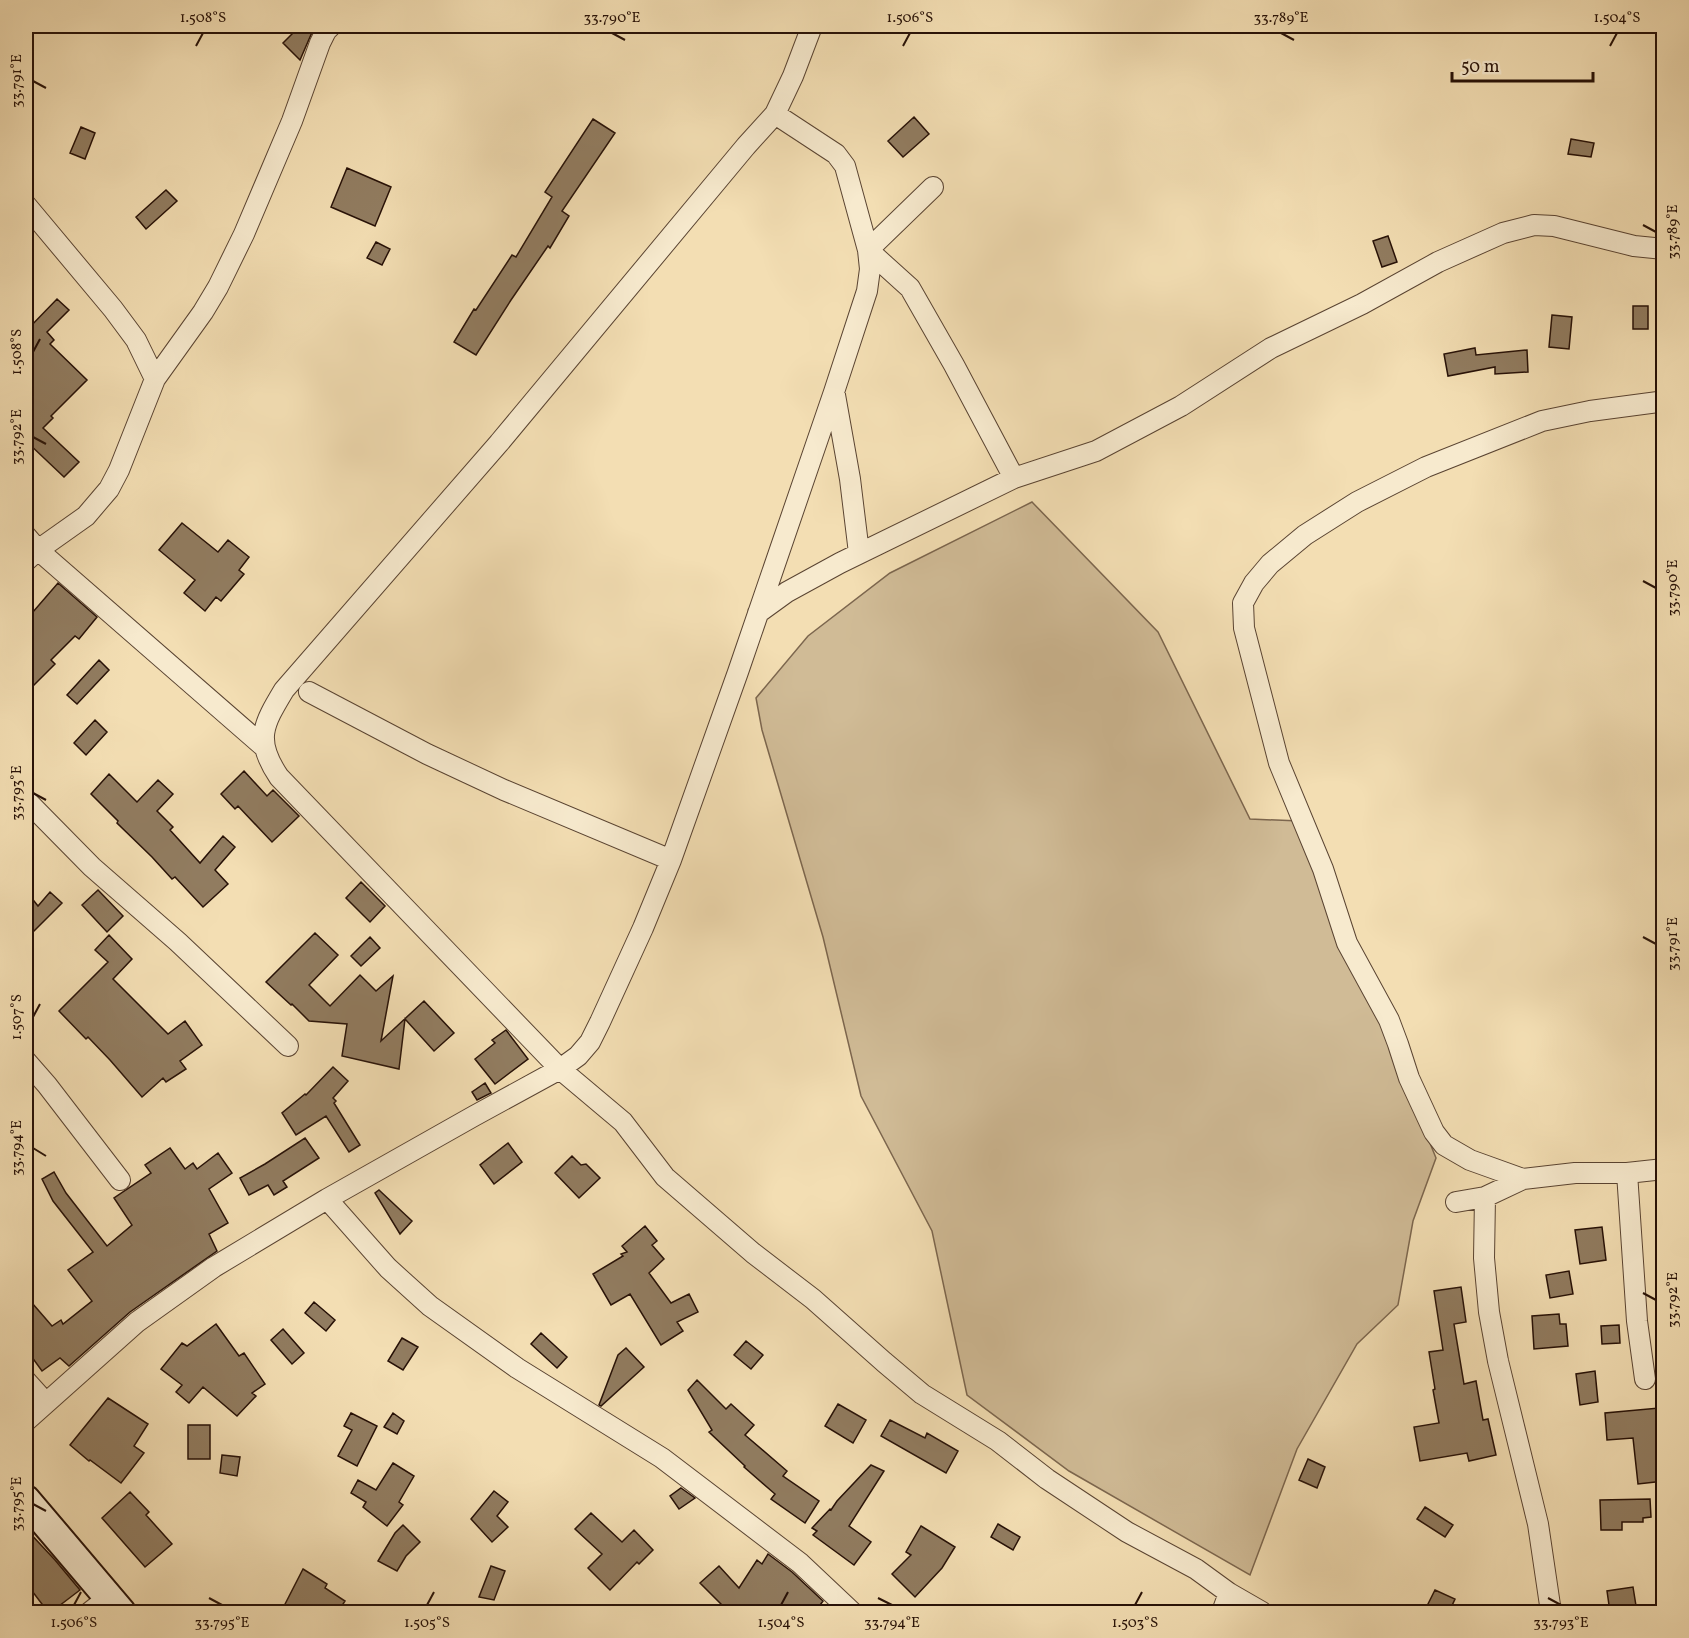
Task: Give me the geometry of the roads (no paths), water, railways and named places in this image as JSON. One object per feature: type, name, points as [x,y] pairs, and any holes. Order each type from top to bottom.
[{"type":"main road","points":[[26,1500],[107,1607]]},
{"type":"street","points":[[263,746],[30,549],[86,516],[109,489],[156,379],[204,312],[244,234],[292,121],[320,43],[331,26]]},
{"type":"street","points":[[812,26],[793,76],[775,114],[499,443],[284,690],[265,728],[263,746],[265,754],[279,777],[560,1069],[623,1122],[665,1177],[680,1191],[753,1253],[813,1299],[922,1394],[998,1441],[1047,1479],[1127,1532],[1196,1569],[1229,1593],[1262,1612]]},
{"type":"street","points":[[26,1420],[137,1322],[213,1267],[327,1199],[560,1069],[582,1052],[590,1042],[643,928],[671,860],[759,613],[867,291],[870,269],[868,250],[845,166],[829,149],[775,114]]},
{"type":"street","points":[[868,250],[933,187]]},
{"type":"street","points":[[26,205],[113,309],[136,340],[156,379]]},
{"type":"street","points":[[759,613],[787,592],[859,553],[1014,478],[1096,451],[1182,406],[1271,348],[1362,304],[1438,262],[1503,233],[1534,225],[1554,226],[1634,246],[1664,249]]},
{"type":"street","points":[[868,250],[910,288],[954,364],[1014,478]]},
{"type":"street","points":[[834,392],[850,478],[859,553]]},
{"type":"street","points":[[1523,1179],[1470,1160],[1444,1145],[1434,1132],[1409,1078],[1389,1020],[1347,943],[1323,869],[1279,763],[1244,628],[1244,603],[1254,583],[1270,564],[1305,535],[1357,502],[1426,467],[1542,421],[1590,411],[1664,403]]},
{"type":"street","points":[[309,692],[427,754],[671,860]]},
{"type":"street","points":[[26,800],[92,867],[178,942],[288,1046]]},
{"type":"street","points":[[26,1061],[120,1180]]},
{"type":"street","points":[[1456,1202],[1485,1197],[1523,1179],[1575,1173],[1627,1173],[1664,1169]]},
{"type":"street","points":[[1627,1173],[1637,1321],[1645,1379]]},
{"type":"street","points":[[1485,1197],[1484,1258],[1489,1312],[1498,1361],[1538,1524],[1551,1612]]},
{"type":"street","points":[[327,1199],[388,1268],[430,1306],[517,1368],[662,1458],[800,1563],[840,1608]]},
{"type":"street","points":[[26,1380],[45,1402]]},
{"type":"street","points":[[1222,1612],[1229,1593]]}]
